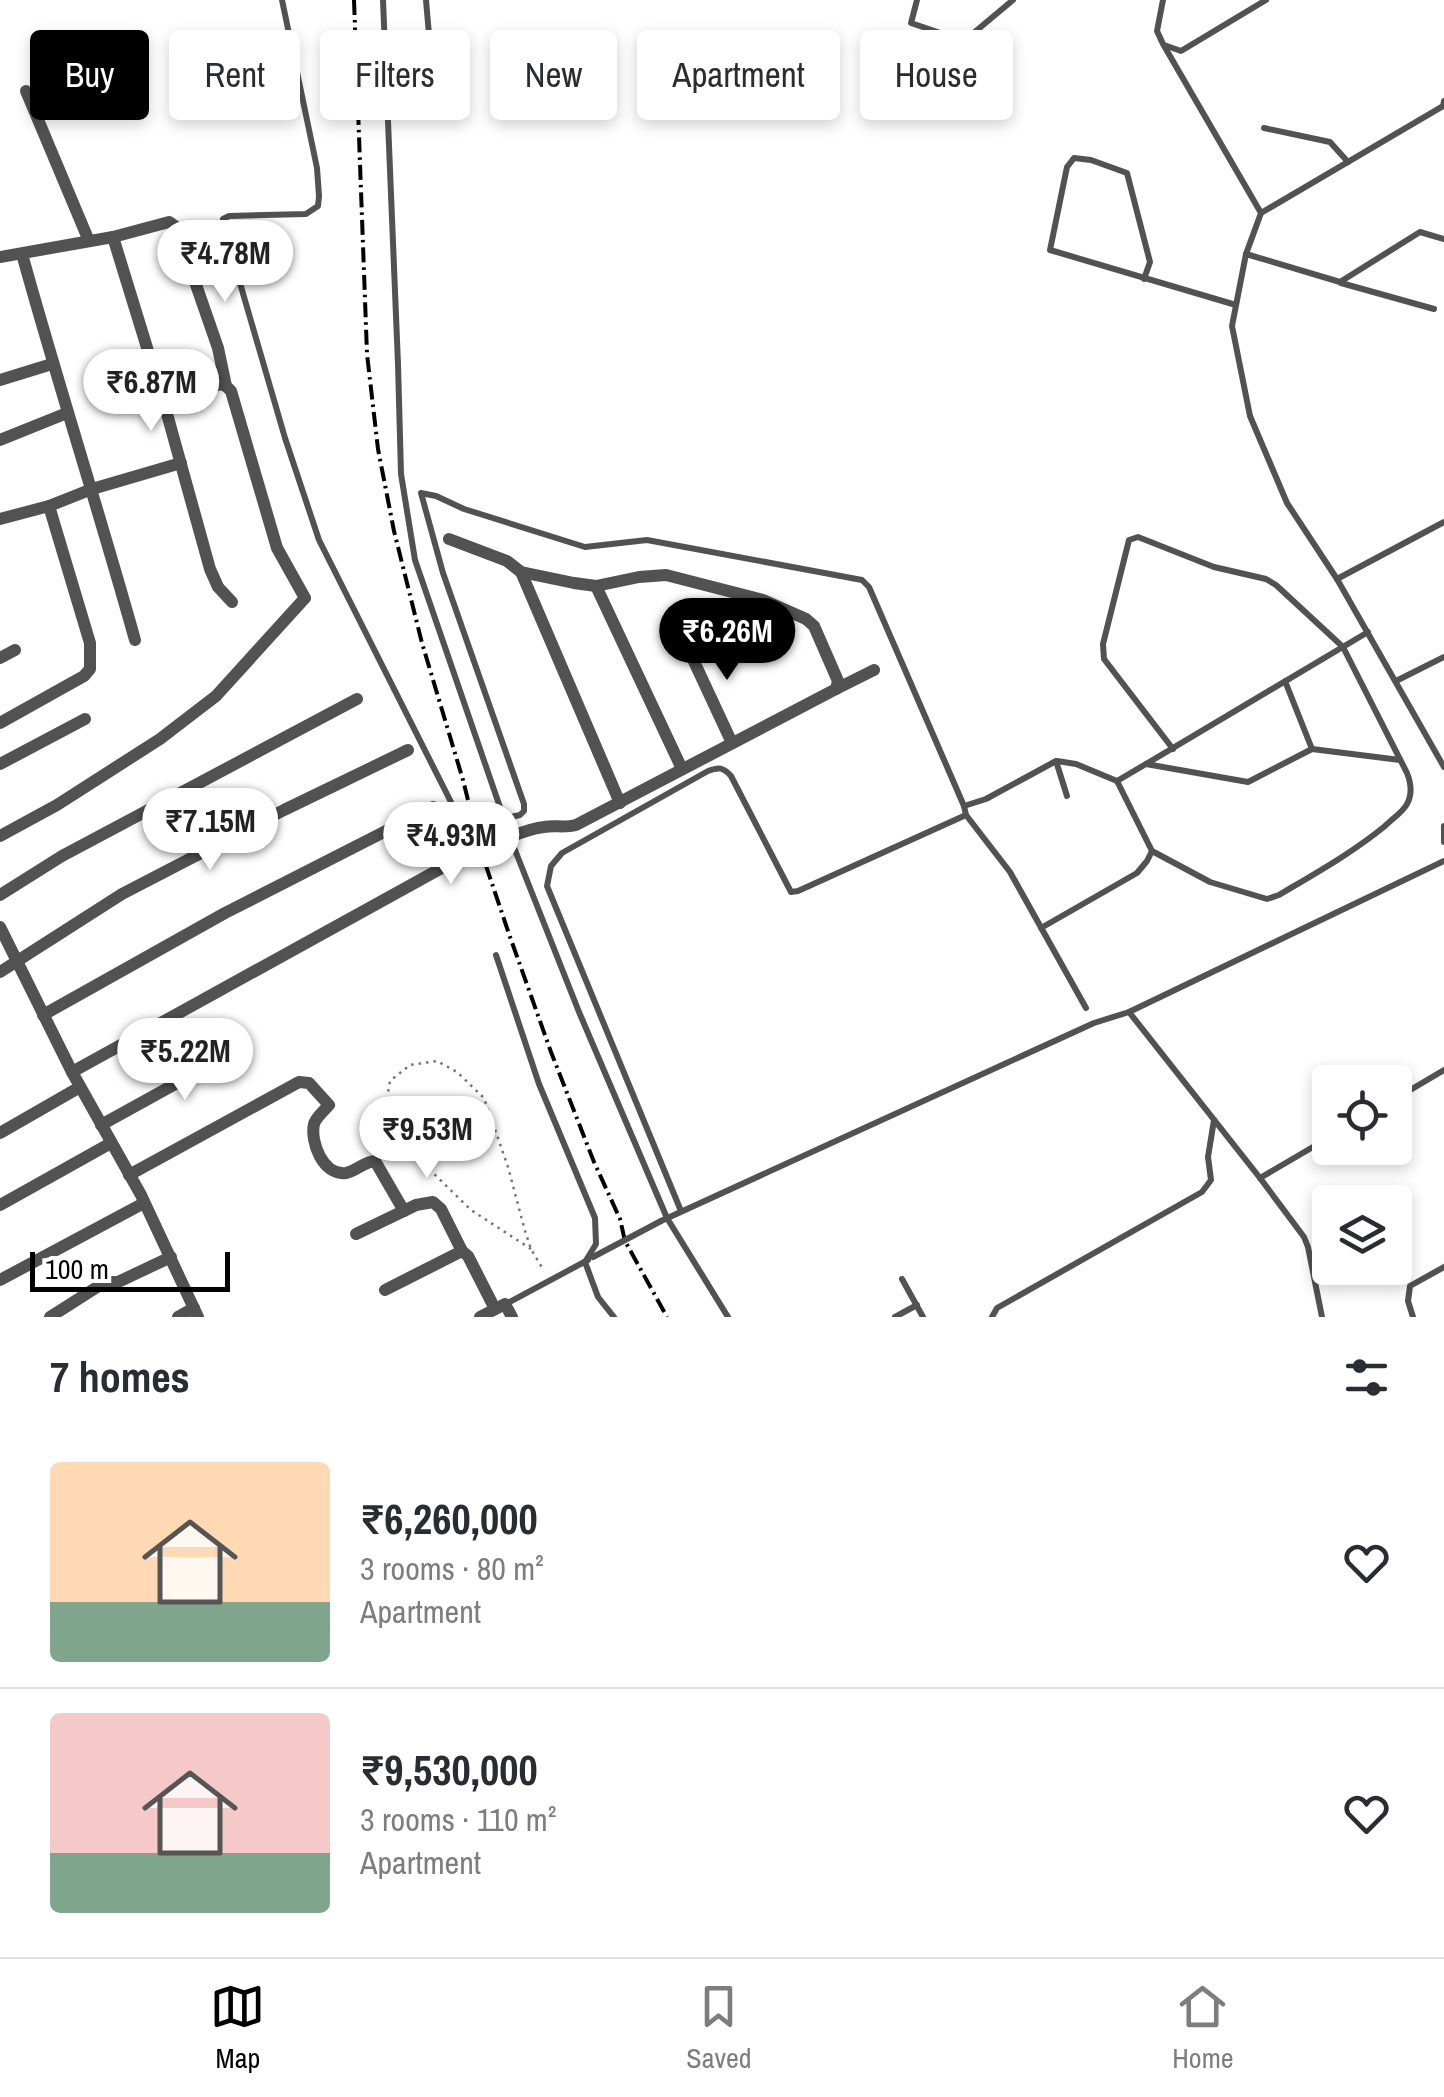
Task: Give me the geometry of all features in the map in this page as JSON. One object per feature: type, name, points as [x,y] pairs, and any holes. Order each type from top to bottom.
[{"type":"street","points":[[26,91],[89,241]]},
{"type":"street","points":[[0,257],[113,237],[169,222],[176,227],[218,348],[226,386]]},
{"type":"street","points":[[113,237],[210,569],[218,587],[232,602]]},
{"type":"street","points":[[22,254],[135,640]]},
{"type":"street","points":[[0,380],[52,364]]},
{"type":"street","points":[[0,836],[57,805],[160,739],[216,696],[305,598],[278,548],[231,391],[220,384],[164,403]]},
{"type":"street","points":[[0,440],[67,413]]},
{"type":"street","points":[[0,519],[181,464]]},
{"type":"street","points":[[0,723],[90,669],[90,643],[50,506]]},
{"type":"street","points":[[449,539],[507,561],[521,572],[596,586],[639,576],[666,575],[790,611],[806,619],[820,636],[838,681],[836,689]]},
{"type":"street","points":[[521,572],[620,802]]},
{"type":"street","points":[[596,586],[682,769]]},
{"type":"street","points":[[684,640],[732,743]]},
{"type":"street","points":[[0,658],[15,650]]},
{"type":"street","points":[[72,1072],[467,854],[545,826],[576,825],[874,670]]},
{"type":"street","points":[[0,895],[62,856],[357,699]]},
{"type":"street","points":[[0,764],[85,719]]},
{"type":"street","points":[[0,972],[122,894],[408,750]]},
{"type":"street","points":[[43,1015],[225,913],[433,807]]},
{"type":"street","points":[[0,927],[72,1072],[144,1202],[196,1312],[178,1317]]},
{"type":"street","points":[[102,1125],[197,1072],[240,1039]]},
{"type":"street","points":[[129,1175],[299,1082],[309,1082],[329,1105],[314,1120],[317,1151],[324,1164],[331,1170],[348,1173],[376,1160],[404,1210]]},
{"type":"street","points":[[0,1133],[80,1087]]},
{"type":"street","points":[[0,1205],[112,1143]]},
{"type":"street","points":[[0,1280],[144,1202]]},
{"type":"street","points":[[356,1234],[404,1210],[426,1202],[437,1203],[462,1252],[504,1310],[480,1317]]},
{"type":"street","points":[[385,1290],[462,1252]]},
{"type":"street","points":[[50,1317],[105,1282],[118,1282],[144,1272],[170,1257]]},
{"type":"lane","points":[[282,0],[317,168],[318,206],[306,214],[229,216],[223,220],[224,228],[319,540],[458,816],[471,824],[496,820],[520,815],[524,804],[443,573],[420,494],[585,547],[648,540],[862,580],[868,586],[965,811],[1010,872],[1086,1008]]},
{"type":"lane","points":[[383,0],[401,474],[415,560],[514,844],[664,1220],[728,1317]]},
{"type":"lane","points":[[426,0],[429,30]]},
{"type":"lane","points":[[918,0],[911,23],[933,30]]},
{"type":"lane","points":[[976,30],[1013,0]]},
{"type":"lane","points":[[1163,0],[1157,31],[1261,214]]},
{"type":"lane","points":[[1163,44],[1180,51],[1266,0]]},
{"type":"lane","points":[[1444,101],[1442,106],[1261,214],[1246,254],[1232,326],[1250,416],[1287,502],[1337,579],[1444,767]]},
{"type":"lane","points":[[1264,128],[1326,140],[1348,162]]},
{"type":"lane","points":[[1144,279],[1150,262],[1127,173],[1074,158],[1067,168],[1050,250],[1144,279],[1236,306]]},
{"type":"lane","points":[[1340,282],[1420,232],[1444,239]]},
{"type":"lane","points":[[1246,254],[1434,309]]},
{"type":"lane","points":[[1337,579],[1444,522]]},
{"type":"lane","points":[[682,1211],[547,886],[551,866],[562,853],[718,767],[732,776],[791,892],[798,891],[965,811],[1056,761],[1076,764],[1117,781],[1152,850],[1210,882],[1268,899],[1355,850],[1407,804],[1412,784],[1343,647],[1276,585],[1214,567],[1138,537],[1129,540],[1103,644],[1104,658],[1173,749]]},
{"type":"lane","points":[[1117,781],[1368,632]]},
{"type":"lane","points":[[1396,681],[1444,656]]},
{"type":"lane","points":[[1286,682],[1312,748]]},
{"type":"lane","points":[[1146,764],[1248,782],[1312,748],[1401,760]]},
{"type":"lane","points":[[1056,761],[1067,796]]},
{"type":"lane","points":[[1444,826],[1444,842]]},
{"type":"lane","points":[[1041,928],[1136,872],[1152,850]]},
{"type":"lane","points":[[504,1310],[682,1211],[1076,1031],[1129,1012],[1444,861]]},
{"type":"lane","points":[[496,955],[540,1084],[595,1218],[596,1244],[589,1260],[598,1297],[614,1317]]},
{"type":"lane","points":[[1129,1012],[1304,1237],[1322,1317]]},
{"type":"lane","points":[[1412,1089],[1444,1070]]},
{"type":"lane","points":[[992,1317],[997,1308],[1202,1192],[1210,1180],[1208,1157],[1214,1120]]},
{"type":"lane","points":[[1260,1178],[1312,1148]]},
{"type":"lane","points":[[1414,1317],[1408,1301],[1410,1286],[1444,1267]]},
{"type":"lane","points":[[902,1278],[923,1317]]},
{"type":"lane","points":[[895,1317],[917,1305]]},
{"type":"path","points":[[532,1249],[471,1210],[390,1131],[385,1110],[390,1081],[410,1065],[437,1060],[457,1072],[484,1098],[508,1167],[517,1208],[532,1249],[550,1281]]},
{"type":"railway","points":[[354,0],[367,354],[378,449],[394,531],[480,848],[509,934],[551,1052],[620,1219],[625,1241],[667,1317]]}]
